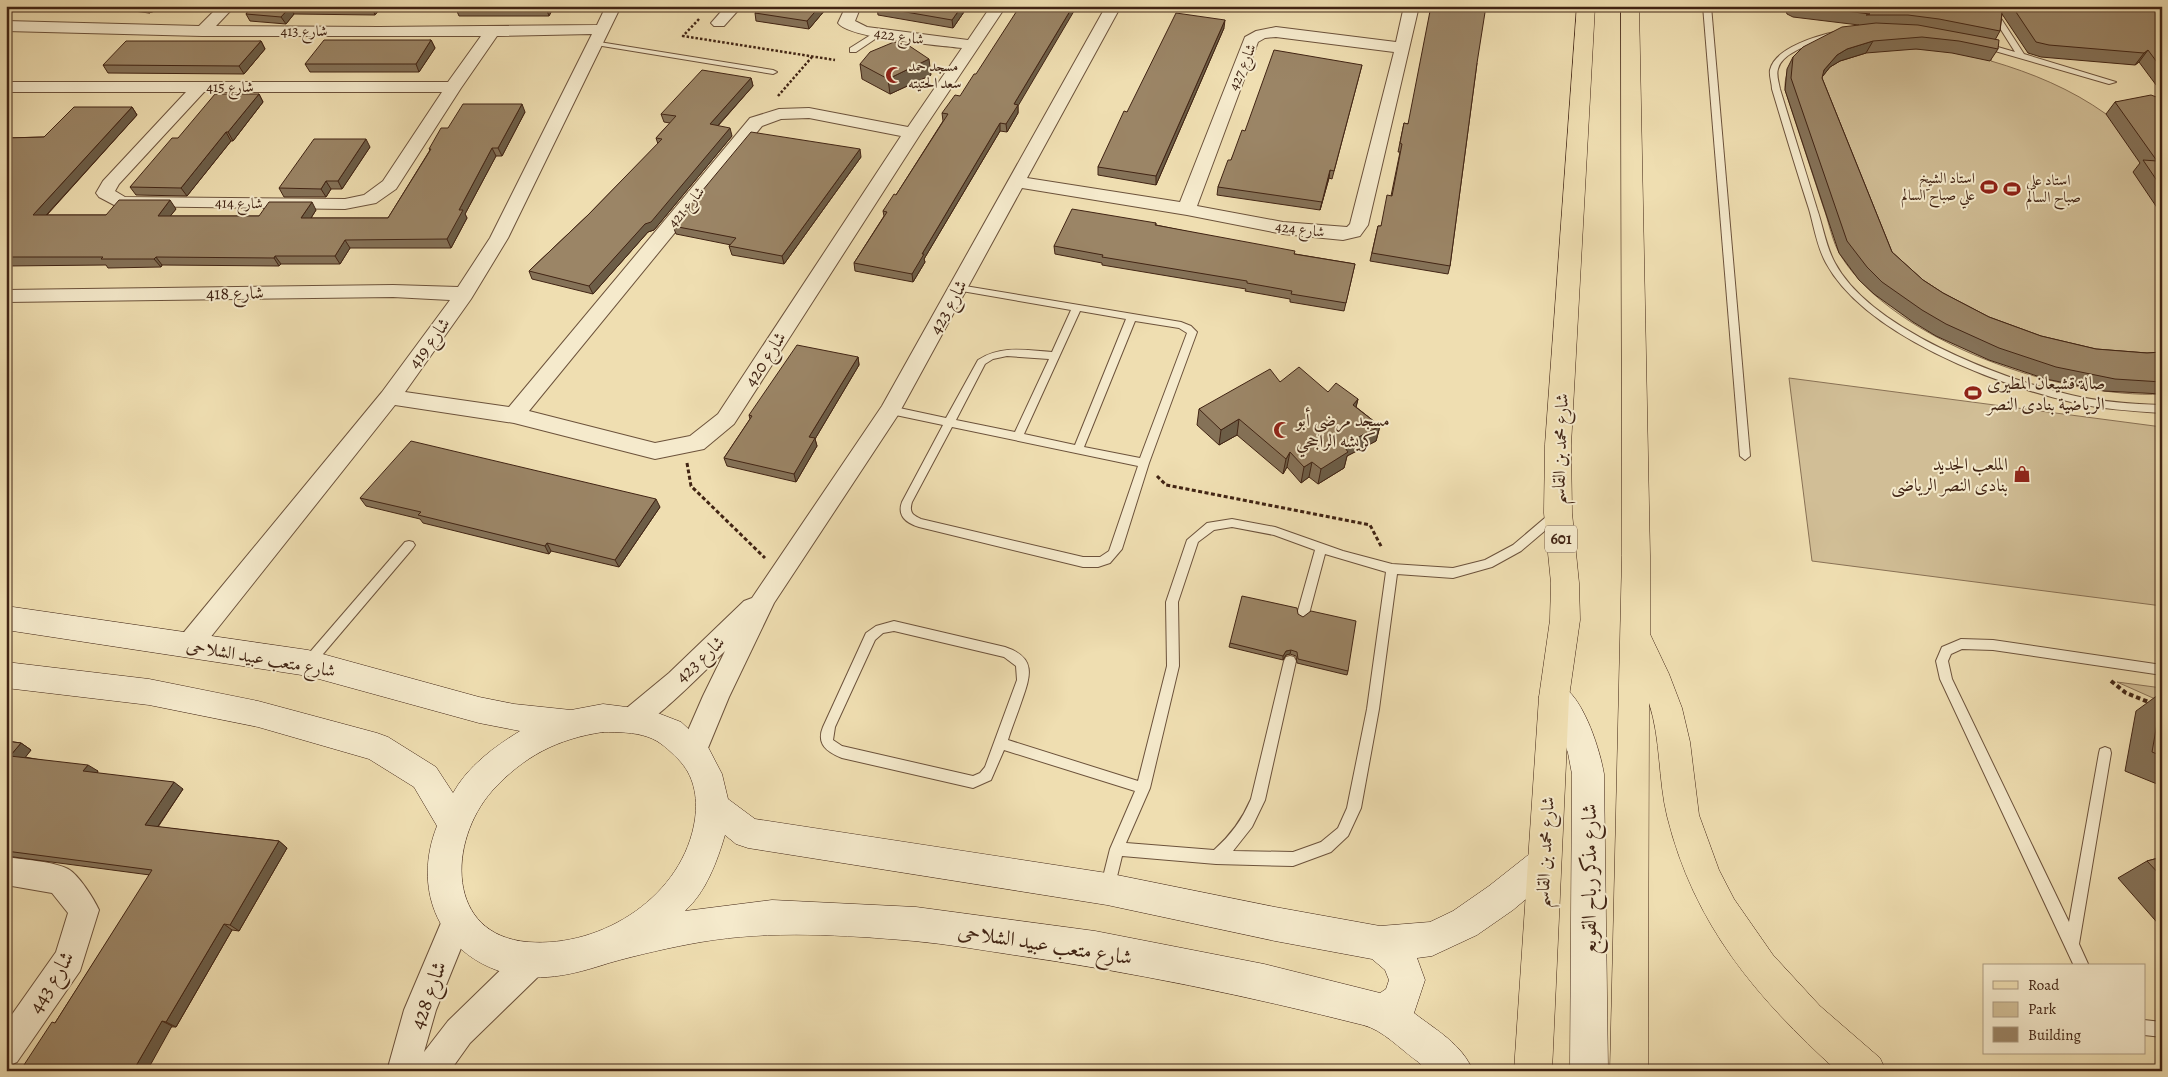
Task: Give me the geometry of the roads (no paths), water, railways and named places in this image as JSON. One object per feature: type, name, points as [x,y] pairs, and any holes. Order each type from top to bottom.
[{"type":"main road","name":"شارع محمد بن القاسم","points":[[1532,1071],[1554,697],[1561,658],[1564,620],[1564,574],[1558,513],[1559,414],[1586,6]]},
{"type":"main road","points":[[1629,1071],[1635,633],[1630,6]]},
{"type":"main road","points":[[1635,633],[1650,664],[1668,715],[1677,758],[1683,813],[1698,863],[1723,915],[1760,968],[1807,1020],[1867,1071]]},
{"type":"street","points":[[202,31],[228,6]]},
{"type":"street","name":"شارع 419","points":[[189,645],[390,397],[464,294],[499,238],[614,6]]},
{"type":"street","points":[[719,22],[735,6]]},
{"type":"street","name":"شارع 422","points":[[854,6],[846,23],[872,32],[972,45]]},
{"type":"street","name":"شارع 420","points":[[390,397],[514,415],[655,451],[696,443],[726,419],[912,133],[999,6]]},
{"type":"street","name":"شارع 423","points":[[693,751],[716,696],[765,597],[890,410],[1114,6]]},
{"type":"street","name":"شارع 424","points":[[1017,182],[1187,209],[1283,228],[1343,234],[1352,232],[1359,225],[1412,6]]},
{"type":"street","name":"شارع 413","points":[[6,26],[202,31],[492,32],[599,36]]},
{"type":"street","name":"شارع 414","points":[[200,87],[112,181],[105,193],[122,202],[345,204],[370,199],[390,185],[453,87],[492,32]]},
{"type":"street","name":"شارع 427","points":[[1187,209],[1251,40],[1261,34],[1276,32],[1403,48]]},
{"type":"street","name":"شارع 415","points":[[8,89],[453,87]]},
{"type":"street","name":"شارع 421","points":[[514,415],[756,122],[779,114],[808,113],[912,133]]},
{"type":"street","name":"شارع 418","points":[[6,296],[393,291],[464,294]]},
{"type":"street","name":"شارع 423","points":[[632,719],[678,681],[765,597]]},
{"type":"street","name":"شارع متعب عبيد الشلاحى","points":[[6,618],[308,663],[479,710],[514,717],[572,724]]},
{"type":"street","points":[[6,675],[158,694],[258,714],[377,747],[424,776],[453,823]]},
{"type":"street","name":"شارع مذكر رباح القوبع","points":[[1554,697],[1566,711],[1582,742],[1587,758],[1589,1071]]},
{"type":"street","points":[[603,718],[632,719],[666,730],[693,751],[708,777],[714,808],[706,848],[685,888],[650,922],[613,945],[572,958],[532,961],[501,954],[476,941],[457,921],[445,891],[444,858],[453,823],[473,790],[501,760],[535,738],[572,724],[603,718]]},
{"type":"street","points":[[714,808],[748,833],[1107,889],[1380,943],[1432,938],[1465,922],[1501,898],[1544,863]]},
{"type":"street","name":"شارع 443","points":[[6,871],[60,880],[84,910],[69,960],[6,1051]]},
{"type":"street","name":"شارع متعب عبيد الشلاحى","points":[[613,945],[701,925],[772,917],[916,924],[1095,949],[1264,982],[1382,1012],[1444,1059],[1454,1071]]},
{"type":"street","name":"شارع 428","points":[[403,1071],[420,1010],[457,921]]},
{"type":"street","points":[[1380,943],[1399,958],[1407,980],[1400,1001],[1382,1012]]},
{"type":"street","name":"شارع 428","points":[[430,1071],[459,1032],[532,961]]},
{"type":"lane","points":[[1707,6],[1745,456]]},
{"type":"lane","points":[[1989,6],[2022,57]]},
{"type":"lane","points":[[1847,32],[1822,36],[1799,47],[1779,62],[1774,69],[1776,89],[1829,262],[1842,283],[1863,304],[1892,325],[1974,368],[2018,384],[2062,396],[2122,407],[2162,409]]},
{"type":"lane","points":[[599,36],[773,72]]},
{"type":"lane","points":[[1975,42],[2112,82]]},
{"type":"lane","points":[[959,288],[1181,325],[1192,332],[1144,463],[1116,549],[1112,556],[1104,562],[1094,564],[1083,562],[911,520],[906,515],[904,508],[978,368],[988,357],[1004,352],[1055,356]]},
{"type":"lane","points":[[1018,436],[1076,307]]},
{"type":"lane","points":[[1078,449],[1132,317]]},
{"type":"lane","points":[[890,410],[1144,463]]},
{"type":"lane","points":[[1107,889],[1116,849],[1143,788],[1173,666],[1172,602],[1193,540],[1211,526],[1232,523],[1275,531],[1321,548],[1392,570],[1453,573],[1488,564],[1517,548],[1558,513]]},
{"type":"lane","points":[[308,663],[409,545]]},
{"type":"lane","points":[[1303,614],[1321,548]]},
{"type":"lane","points":[[1116,849],[1216,857],[1293,859],[1326,847],[1342,832],[1354,808],[1372,718],[1392,570]]},
{"type":"lane","points":[[894,626],[1005,652],[1015,656],[1022,662],[1025,671],[1023,680],[1000,743],[988,775],[981,780],[973,782],[833,749],[827,743],[826,735],[870,637],[880,630],[894,626]]},
{"type":"lane","points":[[2081,964],[1946,679],[1942,661],[1946,651],[1961,644],[1993,645],[2162,670]]},
{"type":"lane","points":[[1216,857],[1234,841],[1247,823],[1258,800],[1290,661]]},
{"type":"lane","points":[[1000,743],[1143,788]]},
{"type":"lane","points":[[2072,945],[2105,753]]},
{"type":"lane","points":[[2146,1027],[2162,1030]]},
{"type":"place","name":"مسجد حمد سعد الحتيته","points":[[894,75]]},
{"type":"place","name":"استاد الشيخ علي صباح السالم","points":[[1989,187]]},
{"type":"place","name":"استاد علي صباح السالم","points":[[2012,189]]},
{"type":"place","name":"صالة قشيعان المطيرى الرياضية بنادى النصر","points":[[1973,393]]},
{"type":"place","name":"مسجد مرضي أبو كريشه الراجحي","points":[[1282,430]]},
{"type":"place","name":"الملعب الجديد بنادى النصر الرياضى","points":[[2022,474]]}]
